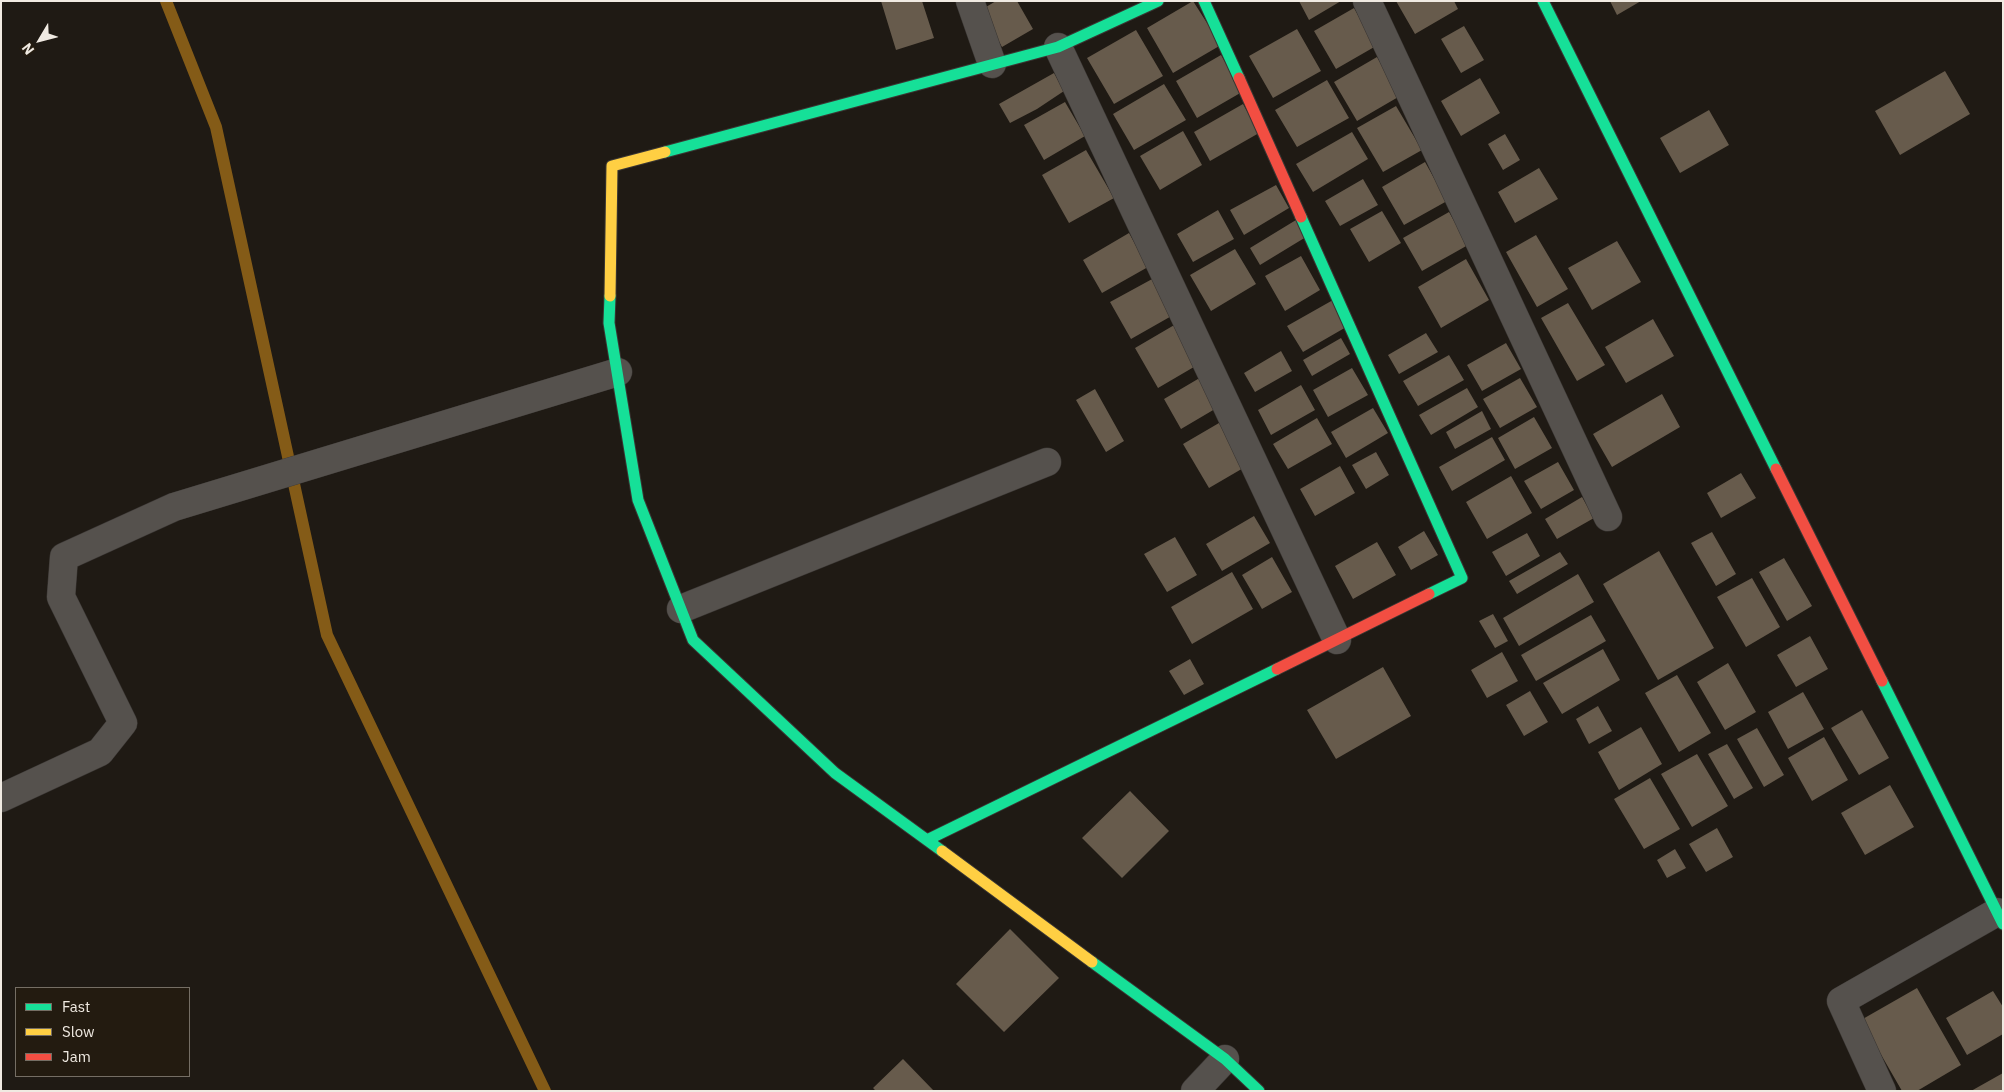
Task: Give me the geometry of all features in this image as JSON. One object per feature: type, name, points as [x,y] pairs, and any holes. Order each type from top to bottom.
[{"type":"street","points":[[970,1],[992,64]]},
{"type":"street","points":[[1158,1],[1058,47],[612,166],[610,323],[638,500],[693,640],[828,766],[1225,1060],[1259,1091]]},
{"type":"street","points":[[927,840],[1462,578],[1204,1]]},
{"type":"street","points":[[1367,1],[1608,517]]},
{"type":"street","points":[[1543,1],[2000,918],[1841,1001],[1882,1091]]},
{"type":"street","points":[[1058,47],[1338,640]]},
{"type":"street","points":[[1,798],[100,752],[123,723],[62,597],[64,557],[174,507],[618,372]]},
{"type":"street","points":[[681,609],[1047,462]]},
{"type":"street","points":[[1194,1091],[1225,1060]]},
{"type":"building","points":[[881,1],[922,1],[934,38],[896,50]]},
{"type":"building","points":[[996,1],[1017,1],[1033,29],[1002,47],[981,10]]},
{"type":"building","points":[[1193,1],[1221,45],[1173,73],[1147,28]]},
{"type":"building","points":[[1299,1],[1341,1],[1309,20]]},
{"type":"building","points":[[1396,1],[1454,1],[1458,9],[1415,34]]},
{"type":"building","points":[[1610,1],[1641,1],[1617,15]]},
{"type":"building","points":[[1354,8],[1376,46],[1336,69],[1314,31]]},
{"type":"building","points":[[1464,26],[1484,60],[1461,73],[1441,39]]},
{"type":"building","points":[[1297,29],[1321,71],[1273,98],[1249,56]]},
{"type":"building","points":[[1136,30],[1163,76],[1114,104],[1087,58]]},
{"type":"building","points":[[1221,55],[1242,92],[1197,118],[1176,81]]},
{"type":"building","points":[[1377,57],[1400,96],[1357,121],[1334,82]]},
{"type":"building","points":[[1945,71],[1970,114],[1900,155],[1875,111]]},
{"type":"building","points":[[1054,73],[1064,91],[1037,109],[1010,123],[999,104]]},
{"type":"building","points":[[1480,78],[1500,113],[1461,136],[1441,101]]},
{"type":"building","points":[[1327,80],[1349,118],[1297,147],[1275,110]]},
{"type":"building","points":[[1164,84],[1186,120],[1134,150],[1113,114]]},
{"type":"building","points":[[1065,102],[1085,136],[1044,160],[1024,125]]},
{"type":"building","points":[[1243,104],[1259,133],[1210,161],[1194,132]]},
{"type":"building","points":[[1396,106],[1422,150],[1383,172],[1357,128]]},
{"type":"building","points":[[1709,110],[1729,145],[1680,173],[1660,138]]},
{"type":"building","points":[[1183,131],[1202,165],[1160,190],[1140,156]]},
{"type":"building","points":[[1352,132],[1368,159],[1313,192],[1296,164]]},
{"type":"building","points":[[1505,134],[1520,160],[1503,170],[1488,144]]},
{"type":"building","points":[[1086,150],[1114,198],[1069,223],[1042,175]]},
{"type":"building","points":[[1425,162],[1447,201],[1404,225],[1382,187]]},
{"type":"building","points":[[1539,168],[1558,199],[1515,223],[1498,192]]},
{"type":"building","points":[[1363,179],[1378,205],[1340,226],[1325,201]]},
{"type":"building","points":[[1276,185],[1289,208],[1244,235],[1230,210]]},
{"type":"building","points":[[1218,210],[1234,239],[1193,262],[1177,234]]},
{"type":"building","points":[[1382,211],[1401,243],[1369,262],[1350,229]]},
{"type":"building","points":[[1449,212],[1468,245],[1422,271],[1403,238]]},
{"type":"building","points":[[1296,220],[1306,237],[1260,265],[1250,248]]},
{"type":"building","points":[[1129,233],[1148,267],[1102,293],[1083,260]]},
{"type":"building","points":[[1536,235],[1568,289],[1537,307],[1506,252]]},
{"type":"building","points":[[1617,241],[1641,282],[1592,310],[1568,268]]},
{"type":"building","points":[[1235,249],[1256,284],[1211,311],[1190,275]]},
{"type":"building","points":[[1301,256],[1320,290],[1285,311],[1265,276]]},
{"type":"building","points":[[1466,259],[1489,300],[1441,328],[1418,287]]},
{"type":"building","points":[[1154,278],[1175,314],[1131,339],[1110,302]]},
{"type":"building","points":[[1333,300],[1348,326],[1303,352],[1287,326]]},
{"type":"building","points":[[1568,303],[1605,365],[1577,381],[1541,318]]},
{"type":"building","points":[[1653,319],[1674,356],[1626,383],[1605,347]]},
{"type":"building","points":[[1176,324],[1199,364],[1158,388],[1135,348]]},
{"type":"building","points":[[1426,333],[1438,352],[1399,374],[1388,355]]},
{"type":"building","points":[[1341,338],[1350,354],[1312,376],[1303,360]]},
{"type":"building","points":[[1506,343],[1521,369],[1482,391],[1467,365]]},
{"type":"building","points":[[1281,351],[1292,371],[1255,392],[1244,373]]},
{"type":"building","points":[[1449,355],[1464,380],[1418,406],[1403,381]]},
{"type":"building","points":[[1352,368],[1368,395],[1328,417],[1313,390]]},
{"type":"building","points":[[1203,376],[1220,406],[1181,429],[1164,399]]},
{"type":"building","points":[[1520,378],[1537,407],[1500,428],[1483,399]]},
{"type":"building","points":[[1301,385],[1315,410],[1271,435],[1258,410]]},
{"type":"building","points":[[1467,388],[1478,407],[1431,435],[1419,415]]},
{"type":"building","points":[[1095,389],[1124,441],[1106,452],[1076,400]]},
{"type":"building","points":[[1662,394],[1680,427],[1612,467],[1593,434]]},
{"type":"building","points":[[1373,408],[1388,433],[1346,458],[1331,432]]},
{"type":"building","points":[[1482,411],[1491,429],[1455,449],[1446,432]]},
{"type":"building","points":[[1534,417],[1552,448],[1515,469],[1498,438]]},
{"type":"building","points":[[1317,418],[1332,444],[1288,469],[1273,444]]},
{"type":"building","points":[[1219,423],[1245,467],[1209,488],[1183,444]]},
{"type":"building","points":[[1492,437],[1505,460],[1452,491],[1439,467]]},
{"type":"building","points":[[1376,452],[1389,475],[1366,489],[1352,465]]},
{"type":"building","points":[[1558,462],[1574,490],[1541,509],[1524,481]]},
{"type":"building","points":[[1340,466],[1355,493],[1315,516],[1300,489]]},
{"type":"building","points":[[1741,473],[1756,498],[1721,518],[1707,493]]},
{"type":"building","points":[[1511,476],[1532,513],[1487,539],[1466,502]]},
{"type":"building","points":[[1582,497],[1594,518],[1557,539],[1545,519]]},
{"type":"building","points":[[1254,516],[1270,543],[1222,571],[1206,544]]},
{"type":"building","points":[[1424,531],[1438,555],[1411,570],[1398,547]]},
{"type":"building","points":[[1712,532],[1736,574],[1716,586],[1691,543]]},
{"type":"building","points":[[1527,533],[1540,556],[1506,576],[1492,552]]},
{"type":"building","points":[[1175,537],[1197,575],[1167,592],[1144,554]]},
{"type":"building","points":[[1377,542],[1396,575],[1353,599],[1335,566]]},
{"type":"building","points":[[1659,551],[1714,648],[1658,680],[1603,584]]},
{"type":"building","points":[[1560,552],[1568,564],[1517,594],[1509,581]]},
{"type":"building","points":[[1272,557],[1292,592],[1262,609],[1242,575]]},
{"type":"building","points":[[1784,558],[1812,606],[1787,621],[1759,572]]},
{"type":"building","points":[[1232,572],[1253,609],[1192,644],[1171,607]]},
{"type":"building","points":[[1578,574],[1594,602],[1519,646],[1503,618]]},
{"type":"building","points":[[1752,578],[1780,627],[1746,647],[1717,597]]},
{"type":"building","points":[[1493,614],[1508,641],[1495,648],[1479,621]]},
{"type":"building","points":[[1591,615],[1606,641],[1536,681],[1521,655]]},
{"type":"building","points":[[1810,636],[1828,669],[1796,687],[1777,655]]},
{"type":"building","points":[[1603,649],[1620,680],[1562,714],[1543,683]]},
{"type":"building","points":[[1502,652],[1518,681],[1487,698],[1471,670]]},
{"type":"building","points":[[1190,659],[1204,684],[1184,695],[1169,671]]},
{"type":"building","points":[[1728,663],[1756,712],[1725,730],[1697,682]]},
{"type":"building","points":[[1383,667],[1411,716],[1336,759],[1307,710]]},
{"type":"building","points":[[1677,675],[1711,733],[1679,752],[1645,693]]},
{"type":"building","points":[[1530,691],[1548,722],[1524,736],[1506,705]]},
{"type":"building","points":[[1803,692],[1824,729],[1788,749],[1768,712]]},
{"type":"building","points":[[1598,706],[1612,731],[1589,744],[1576,719]]},
{"type":"building","points":[[1862,710],[1889,758],[1859,775],[1831,728]]},
{"type":"building","points":[[1641,727],[1662,764],[1619,790],[1598,752]]},
{"type":"building","points":[[1757,728],[1784,775],[1764,787],[1737,739]]},
{"type":"building","points":[[1824,737],[1848,780],[1812,801],[1788,758]]},
{"type":"building","points":[[1727,744],[1753,788],[1734,799],[1708,754]]},
{"type":"building","points":[[1697,754],[1728,806],[1692,827],[1661,774]]},
{"type":"building","points":[[1650,778],[1680,829],[1644,849],[1614,799]]},
{"type":"building","points":[[1890,785],[1914,827],[1865,855],[1841,813]]},
{"type":"building","points":[[1130,791],[1169,831],[1122,878],[1082,838]]},
{"type":"building","points":[[1717,828],[1733,857],[1706,872],[1689,844]]},
{"type":"building","points":[[1675,849],[1686,868],[1667,878],[1657,860]]},
{"type":"building","points":[[1010,929],[1059,978],[1004,1032],[956,984]]},
{"type":"building","points":[[1917,988],[1961,1065],[1917,1091],[1902,1091],[1861,1020]]},
{"type":"building","points":[[1993,991],[2003,1007],[2003,1034],[1967,1055],[1946,1018]]},
{"type":"building","points":[[903,1059],[934,1091],[876,1091],[873,1088]]},
{"type":"building","points":[[2003,1073],[2003,1091],[1971,1091]]},
{"type":"waterway","points":[[166,1],[216,127],[327,635],[545,1091]]},
{"type":"traffic: fast","points":[[665,152],[1058,47],[1158,1]]},
{"type":"traffic: fast","points":[[1204,1],[1239,78]]},
{"type":"traffic: fast","points":[[1543,1],[1776,469]]},
{"type":"traffic: fast","points":[[1301,217],[1462,578],[1429,594]]},
{"type":"traffic: fast","points":[[610,296],[609,323],[638,500],[693,640],[835,773],[942,851]]},
{"type":"traffic: fast","points":[[927,840],[1277,669]]},
{"type":"traffic: fast","points":[[1882,681],[2003,924]]},
{"type":"traffic: fast","points":[[1092,962],[1225,1059],[1259,1091]]},
{"type":"traffic: slow","points":[[610,296],[612,166],[665,152]]},
{"type":"traffic: slow","points":[[942,851],[1092,962]]},
{"type":"traffic: jam","points":[[1239,78],[1301,217]]},
{"type":"traffic: jam","points":[[1776,469],[1882,681]]},
{"type":"traffic: jam","points":[[1277,669],[1429,594]]}]
